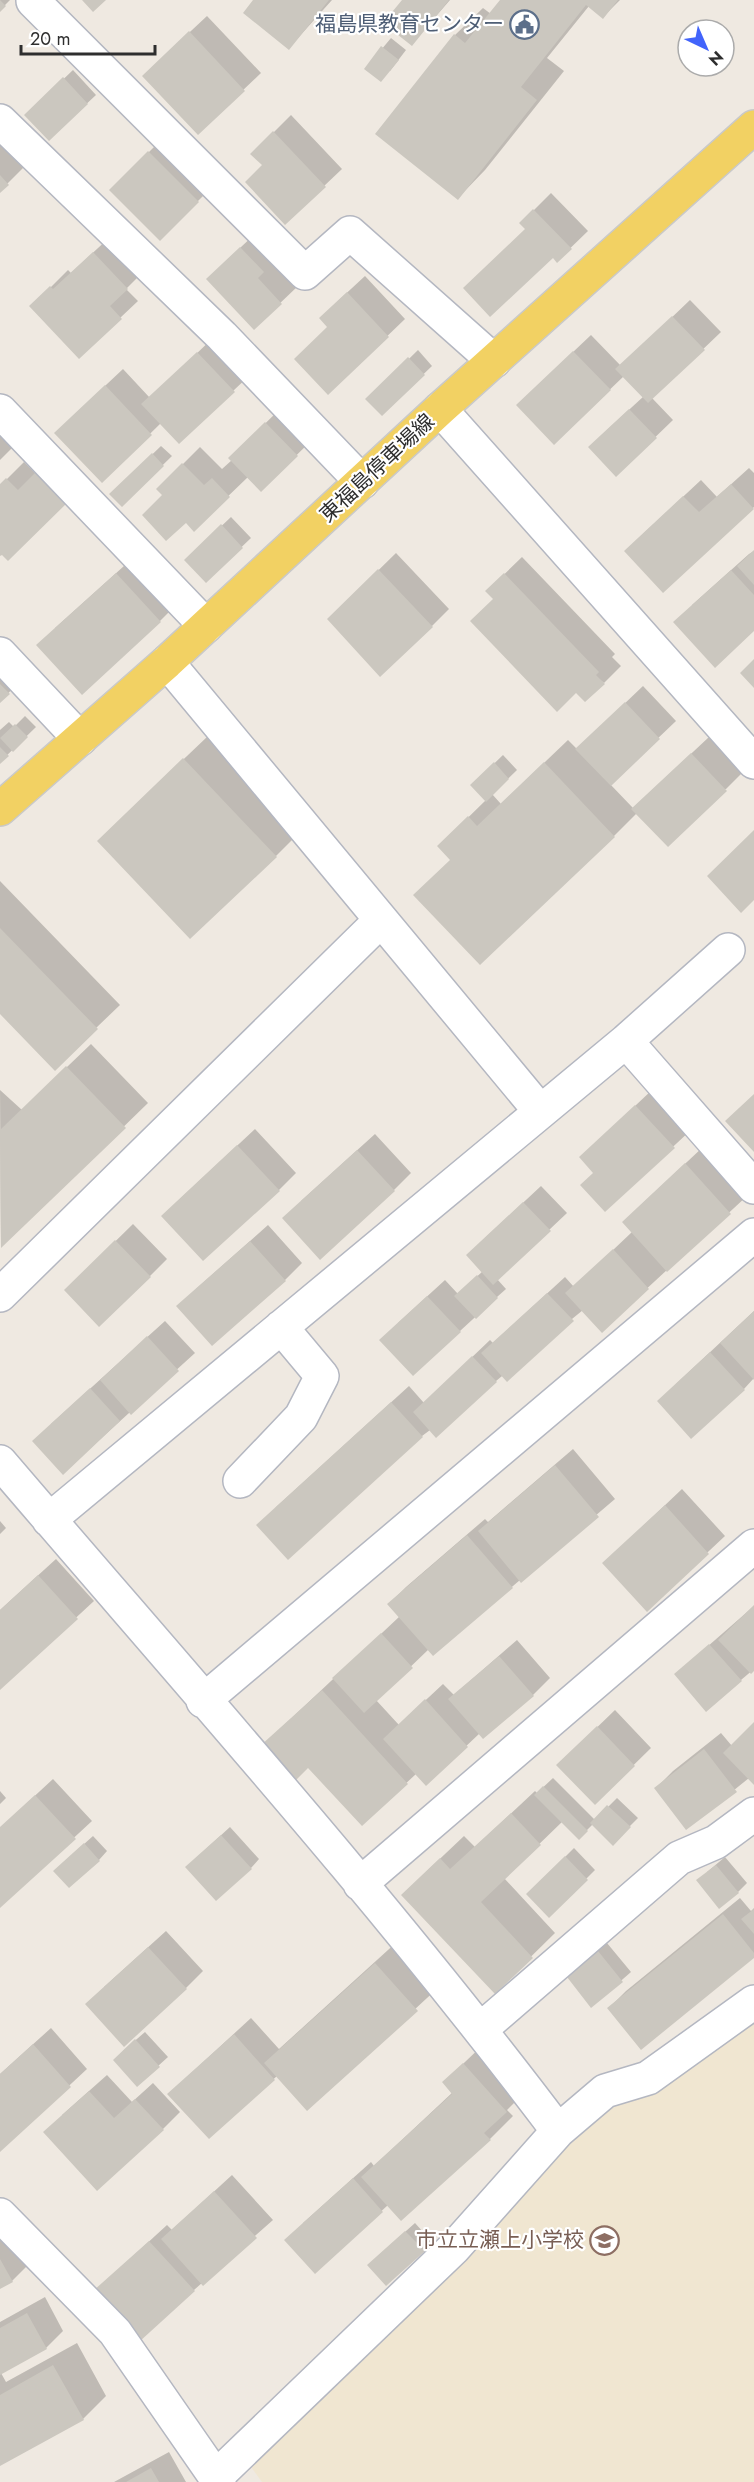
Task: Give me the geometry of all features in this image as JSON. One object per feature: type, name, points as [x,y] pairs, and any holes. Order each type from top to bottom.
[{"type":"main road","name":"東福島停車場線","points":[[0,809],[168,662],[440,409],[754,127]]},
{"type":"street","points":[[33,2],[305,273],[350,233],[494,361]]},
{"type":"street","points":[[0,121],[222,336],[362,482]]},
{"type":"street","points":[[440,409],[754,762]]},
{"type":"street","points":[[0,411],[206,626]]},
{"type":"street","points":[[0,654],[80,739]]},
{"type":"street","points":[[168,662],[380,921],[540,1111]]},
{"type":"street","points":[[0,1295],[380,921]]},
{"type":"street","points":[[49,1520],[626,1041],[728,950]]},
{"type":"street","points":[[626,1041],[754,1187]]},
{"type":"street","points":[[203,1701],[754,1235]]},
{"type":"street","points":[[240,1481],[301,1417],[322,1376],[282,1327]]},
{"type":"street","points":[[0,1462],[481,2029],[558,2131]]},
{"type":"street","points":[[360,1884],[754,1546]]},
{"type":"street","points":[[481,2029],[679,1858],[716,1842],[754,1814]]},
{"type":"street","points":[[0,2215],[116,2332],[217,2480],[454,2248],[558,2131],[605,2091],[648,2078],[754,2002]]},
{"type":"shaded area","name":"市立立瀬上小学校","points":[[754,2009],[754,2482],[262,2482],[236,2446],[589,2106]]},
{"type":"building","points":[[0,0],[6,6],[0,12]]},
{"type":"building","points":[[82,0],[106,0],[93,12]]},
{"type":"building","points":[[253,0],[329,0],[289,50],[243,13]]},
{"type":"building","points":[[402,0],[449,0],[412,46],[383,23]]},
{"type":"building","points":[[500,0],[618,0],[603,19],[586,5],[521,87],[537,100],[458,200],[375,134],[454,34],[465,43]]},
{"type":"building","points":[[189,31],[245,91],[198,135],[142,76]]},
{"type":"building","points":[[381,46],[399,60],[381,82],[364,69]]},
{"type":"building","points":[[63,77],[88,104],[49,141],[24,115]]},
{"type":"building","points":[[273,131],[326,187],[285,225],[245,182],[262,165],[250,154]]},
{"type":"building","points":[[148,151],[199,202],[160,241],[109,190]]},
{"type":"building","points":[[0,175],[9,185],[0,193]]},
{"type":"building","points":[[533,209],[572,249],[557,263],[553,258],[490,317],[463,288],[525,229],[519,223]]},
{"type":"building","points":[[240,247],[264,272],[258,278],[282,304],[254,330],[206,279]]},
{"type":"building","points":[[93,252],[128,289],[110,306],[122,319],[79,359],[29,306],[50,286],[53,289]]},
{"type":"building","points":[[347,292],[389,337],[328,395],[294,359],[327,327],[319,318]]},
{"type":"building","points":[[672,316],[705,350],[648,403],[615,369]]},
{"type":"building","points":[[573,351],[611,390],[554,445],[516,405]]},
{"type":"building","points":[[197,352],[235,392],[179,444],[141,404]]},
{"type":"building","points":[[408,357],[425,375],[382,416],[365,399]]},
{"type":"building","points":[[105,385],[152,435],[102,483],[54,433]]},
{"type":"building","points":[[629,409],[657,438],[616,477],[588,447]]},
{"type":"building","points":[[265,422],[298,456],[261,492],[228,458]]},
{"type":"building","points":[[152,453],[164,466],[122,507],[109,494]]},
{"type":"building","points":[[182,463],[204,485],[212,478],[230,497],[194,532],[186,523],[166,541],[142,515],[162,495],[156,489]]},
{"type":"building","points":[[36,472],[67,503],[8,561],[2,555],[0,556],[0,484],[6,478],[18,490]]},
{"type":"building","points":[[731,484],[754,509],[663,593],[624,551],[683,496],[699,512]]},
{"type":"building","points":[[221,524],[243,548],[206,583],[184,560]]},
{"type":"building","points":[[754,550],[754,585],[737,566]]},
{"type":"building","points":[[378,569],[433,627],[380,677],[327,619]]},
{"type":"building","points":[[731,570],[754,595],[754,631],[715,668],[673,622]]},
{"type":"building","points":[[116,573],[161,622],[82,695],[36,645]]},
{"type":"building","points":[[504,573],[599,672],[596,675],[605,684],[585,702],[576,693],[557,712],[470,621],[493,599],[485,591]]},
{"type":"building","points":[[754,659],[754,688],[740,673]]},
{"type":"building","points":[[0,684],[10,694],[0,703]]},
{"type":"building","points":[[625,702],[660,739],[611,786],[575,749]]},
{"type":"building","points":[[15,724],[28,737],[13,752],[0,738]]},
{"type":"building","points":[[0,747],[9,756],[0,764]]},
{"type":"building","points":[[691,753],[727,791],[668,847],[631,809]]},
{"type":"building","points":[[183,758],[277,857],[190,939],[97,841]]},
{"type":"building","points":[[494,762],[509,779],[486,802],[470,785]]},
{"type":"building","points":[[544,762],[615,837],[480,965],[413,895],[450,860],[437,846],[468,816],[477,826]]},
{"type":"building","points":[[754,830],[754,900],[741,913],[707,876]]},
{"type":"building","points":[[0,928],[98,1029],[55,1071],[0,1014]]},
{"type":"building","points":[[66,1066],[126,1128],[1,1248],[0,1130]]},
{"type":"building","points":[[754,1094],[754,1152],[725,1121]]},
{"type":"building","points":[[635,1105],[675,1148],[605,1212],[580,1185],[593,1173],[579,1157]]},
{"type":"building","points":[[237,1145],[280,1191],[203,1261],[161,1216]]},
{"type":"building","points":[[357,1150],[395,1191],[320,1260],[282,1218]]},
{"type":"building","points":[[685,1163],[731,1214],[667,1272],[622,1222]]},
{"type":"building","points":[[523,1202],[551,1231],[493,1285],[466,1255]]},
{"type":"building","points":[[115,1240],[151,1277],[99,1327],[64,1290]]},
{"type":"building","points":[[250,1241],[286,1281],[212,1346],[176,1306]]},
{"type":"building","points":[[613,1249],[649,1289],[602,1333],[565,1293]]},
{"type":"building","points":[[477,1275],[498,1298],[476,1319],[454,1296]]},
{"type":"building","points":[[547,1293],[574,1321],[507,1382],[481,1353]]},
{"type":"building","points":[[427,1296],[461,1332],[413,1376],[379,1340]]},
{"type":"building","points":[[754,1311],[754,1380],[720,1343]]},
{"type":"building","points":[[147,1336],[179,1371],[131,1415],[100,1380]]},
{"type":"building","points":[[710,1352],[745,1390],[691,1439],[657,1401]]},
{"type":"building","points":[[472,1356],[497,1382],[436,1438],[413,1412]]},
{"type":"building","points":[[90,1388],[120,1421],[63,1475],[32,1441]]},
{"type":"building","points":[[391,1402],[423,1437],[288,1560],[256,1525]]},
{"type":"building","points":[[555,1465],[599,1517],[521,1583],[478,1531]]},
{"type":"building","points":[[665,1505],[709,1554],[647,1612],[602,1563]]},
{"type":"building","points":[[467,1535],[513,1588],[433,1656],[387,1604]]},
{"type":"building","points":[[38,1575],[78,1619],[0,1690],[0,1610]]},
{"type":"building","points":[[754,1605],[754,1671],[751,1674],[718,1640]]},
{"type":"building","points":[[381,1633],[413,1668],[364,1713],[332,1678]]},
{"type":"building","points":[[709,1644],[742,1681],[706,1712],[674,1674]]},
{"type":"building","points":[[499,1656],[534,1696],[483,1739],[448,1699]]},
{"type":"building","points":[[322,1690],[408,1784],[362,1826],[308,1768],[293,1783],[260,1746]]},
{"type":"building","points":[[425,1699],[468,1747],[426,1786],[383,1739]]},
{"type":"building","points":[[754,1722],[754,1785],[723,1753]]},
{"type":"building","points":[[597,1726],[635,1766],[595,1805],[556,1765]]},
{"type":"building","points":[[704,1749],[737,1792],[686,1830],[654,1788]]},
{"type":"building","points":[[543,1786],[588,1831],[579,1840],[534,1795]]},
{"type":"building","points":[[35,1795],[76,1839],[0,1908],[0,1827]]},
{"type":"building","points":[[607,1805],[631,1827],[613,1846],[590,1823]]},
{"type":"building","points":[[511,1813],[541,1845],[481,1902],[533,1958],[495,1994],[401,1895],[440,1858],[450,1869]]},
{"type":"building","points":[[221,1835],[252,1869],[216,1901],[185,1867]]},
{"type":"building","points":[[84,1843],[100,1861],[69,1888],[53,1871]]},
{"type":"building","points":[[565,1856],[588,1880],[549,1918],[526,1894]]},
{"type":"building","points":[[716,1865],[739,1893],[719,1909],[696,1880]]},
{"type":"building","points":[[754,1909],[754,1934],[741,1919]]},
{"type":"building","points":[[723,1914],[754,1953],[754,1958],[641,2050],[607,2008]]},
{"type":"building","points":[[148,1947],[187,1989],[124,2047],[85,2004]]},
{"type":"building","points":[[598,1951],[623,1982],[591,2008],[567,1977]]},
{"type":"building","points":[[375,1963],[418,2011],[307,2111],[264,2063]]},
{"type":"building","points":[[234,2034],[275,2080],[209,2139],[167,2094]]},
{"type":"building","points":[[135,2039],[160,2067],[137,2087],[113,2060]]},
{"type":"building","points":[[33,2044],[71,2087],[0,2152],[0,2074]]},
{"type":"building","points":[[463,2063],[507,2112],[484,2133],[491,2140],[401,2221],[361,2177],[452,2094],[442,2082]]},
{"type":"building","points":[[89,2091],[114,2118],[135,2099],[164,2130],[97,2191],[43,2132]]},
{"type":"building","points":[[353,2178],[383,2212],[315,2274],[284,2240]]},
{"type":"building","points":[[214,2191],[257,2238],[203,2286],[161,2239]]},
{"type":"building","points":[[405,2231],[425,2251],[386,2286],[367,2265]]},
{"type":"building","points":[[149,2241],[195,2291],[139,2342],[93,2291]]},
{"type":"building","points":[[0,2259],[13,2282],[0,2289]]},
{"type":"building","points":[[27,2313],[47,2349],[0,2375],[0,2328]]},
{"type":"building","points":[[53,2365],[84,2420],[0,2466],[0,2395]]},
{"type":"building","points":[[151,2468],[159,2482],[126,2482]]},
{"type":"place","name":"福島県教育センター","points":[[525,24]]},
{"type":"place","name":"市立立瀬上小学校","points":[[605,2240]]}]
